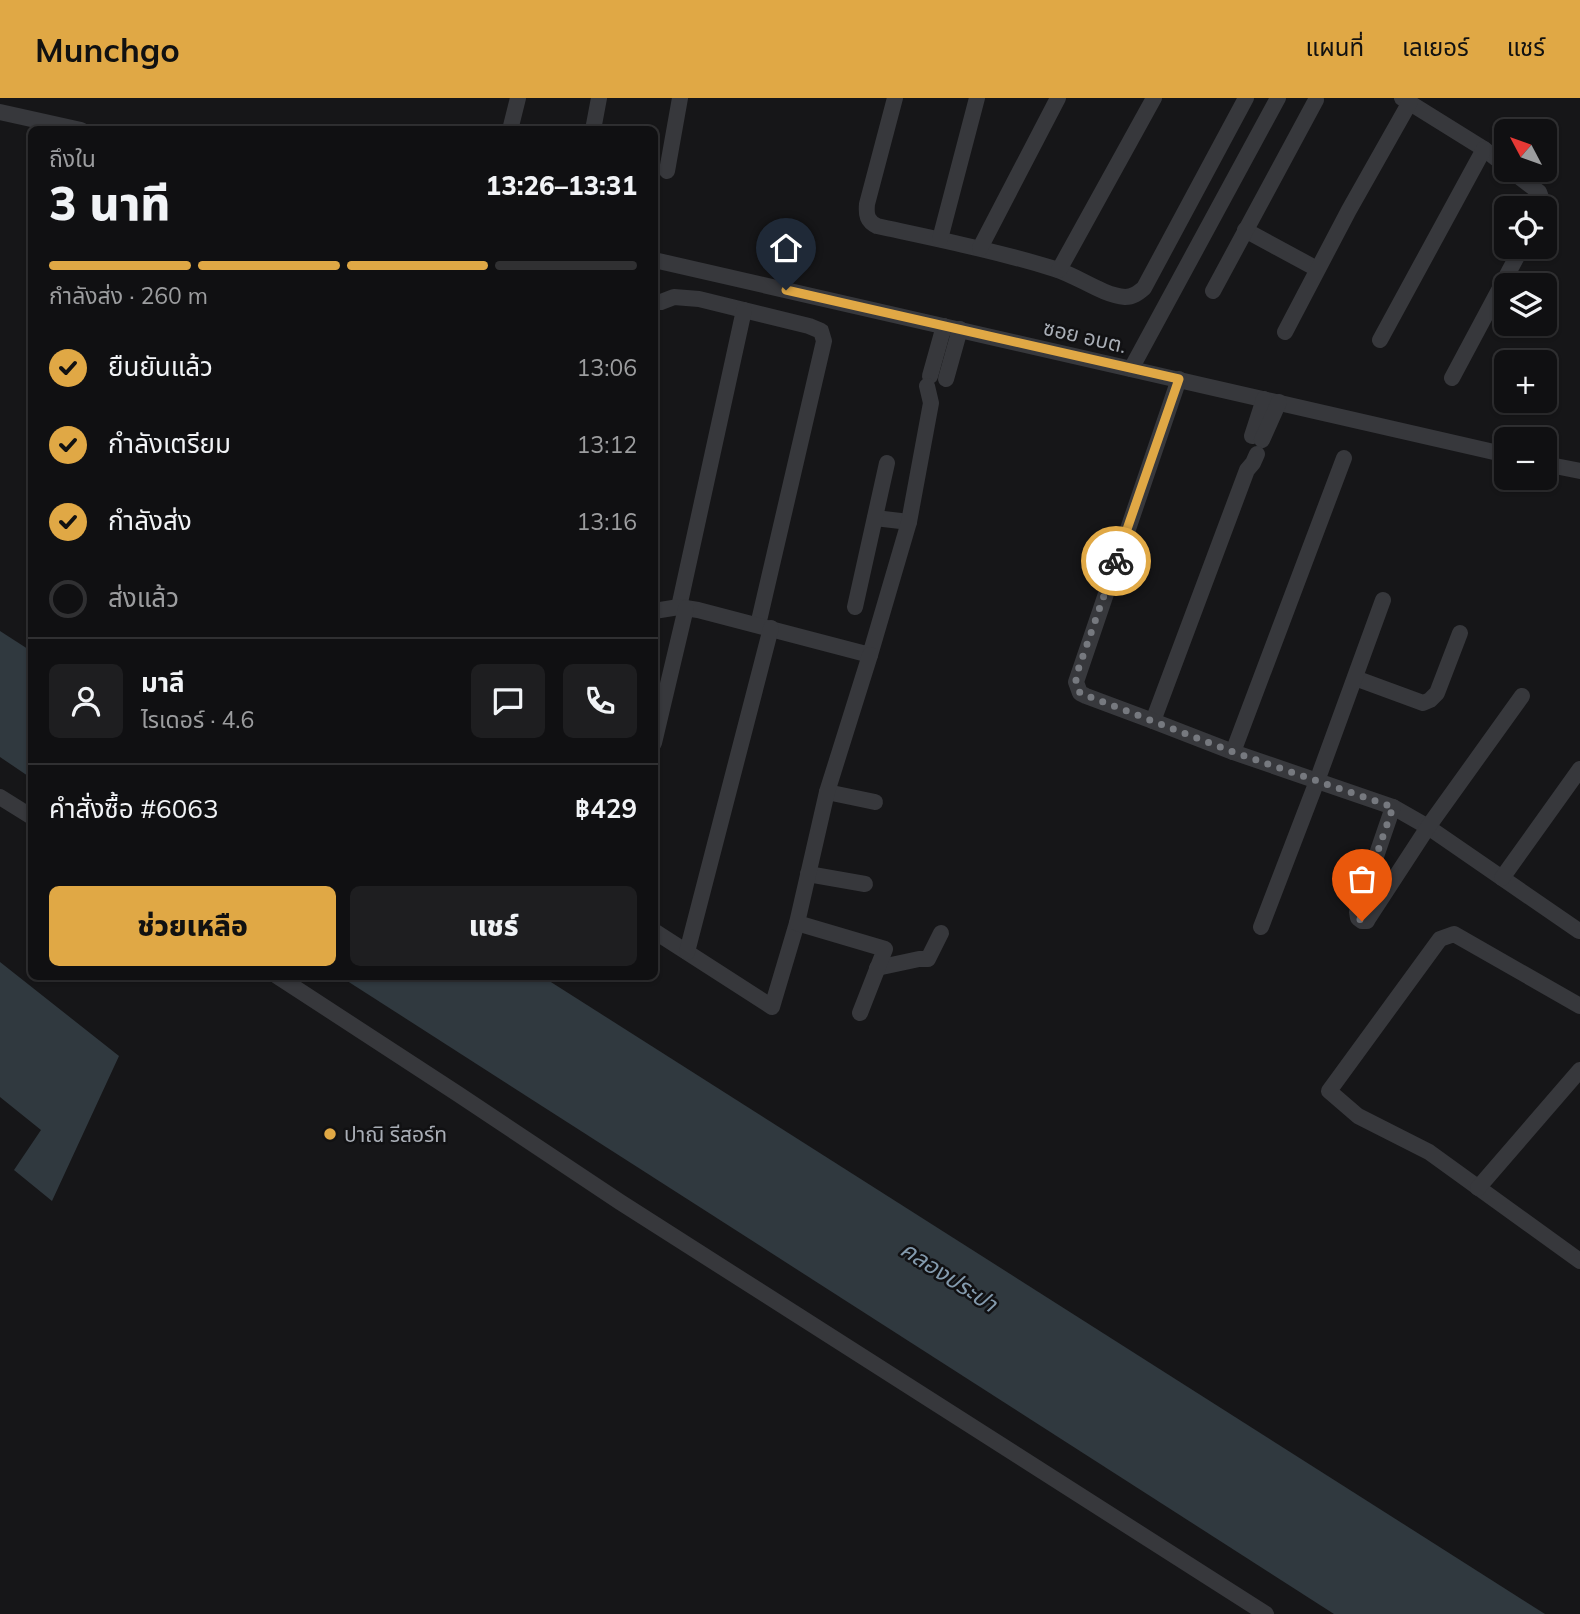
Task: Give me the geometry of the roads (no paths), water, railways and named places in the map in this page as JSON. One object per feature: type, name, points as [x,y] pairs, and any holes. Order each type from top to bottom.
[{"type":"street","points":[[511,126],[518,98]]},
{"type":"street","points":[[594,126],[599,98]]},
{"type":"street","points":[[667,171],[680,98]]},
{"type":"street","points":[[895,98],[866,214],[870,222],[877,226],[980,248],[1059,270],[1115,295],[1129,297],[1144,288],[1246,98]]},
{"type":"street","points":[[940,239],[977,98]]},
{"type":"street","points":[[980,248],[1058,98]]},
{"type":"street","points":[[1059,270],[1154,98]]},
{"type":"street","points":[[1131,369],[1278,98]]},
{"type":"street","points":[[1213,290],[1316,100]]},
{"type":"street","points":[[1285,332],[1317,269],[1415,102],[1494,156]]},
{"type":"street","points":[[0,111],[64,126]]},
{"type":"street","points":[[1380,340],[1485,149]]},
{"type":"street","points":[[1526,182],[1540,196]]},
{"type":"street","points":[[1245,230],[1317,269]]},
{"type":"street","points":[[1452,378],[1516,259]]},
{"type":"street","name":"ซอย อบต.","points":[[658,261],[1494,451]]},
{"type":"street","points":[[1144,288],[1168,300]]},
{"type":"street","points":[[658,305],[674,297],[699,299],[809,326],[821,331],[824,341],[765,627],[687,952]]},
{"type":"street","points":[[658,724],[744,310]]},
{"type":"street","points":[[658,934],[772,1007],[797,923],[827,792],[909,522],[935,387],[952,328]]},
{"type":"street","points":[[1179,379],[1076,682],[1080,693],[1233,752],[1393,807],[1580,930]]},
{"type":"street","points":[[1153,721],[1247,470],[1252,463],[1255,445],[1271,400]]},
{"type":"street","points":[[1233,752],[1344,458]]},
{"type":"street","points":[[855,607],[887,463]]},
{"type":"street","points":[[1557,466],[1580,471]]},
{"type":"street","points":[[875,517],[909,522]]},
{"type":"street","points":[[1261,927],[1383,600]]},
{"type":"street","points":[[658,611],[683,608],[870,655]]},
{"type":"street","points":[[1355,678],[1423,703],[1437,693],[1460,633]]},
{"type":"street","points":[[1393,807],[1357,912],[1360,920],[1367,921],[1427,827],[1522,696]]},
{"type":"street","points":[[1502,878],[1580,769]]},
{"type":"street","points":[[827,792],[875,802]]},
{"type":"street","points":[[0,797],[28,814]]},
{"type":"street","points":[[808,874],[865,884]]},
{"type":"street","points":[[797,923],[885,949],[860,1013]]},
{"type":"street","points":[[877,968],[928,958],[941,933]]},
{"type":"street","points":[[1580,1006],[1454,934],[1440,939],[1329,1091],[1358,1116],[1429,1152],[1580,1261]]},
{"type":"street","points":[[283,980],[620,1202],[1266,1614]]},
{"type":"street","points":[[1478,1188],[1580,1070]]},
{"type":"water","points":[[0,631],[28,649],[28,776],[0,757]]},
{"type":"water","points":[[0,962],[119,1056],[52,1201],[14,1170],[41,1130],[0,1097]]},
{"type":"water","name":"คลองประปา","points":[[346,980],[548,980],[1545,1614],[1334,1614]]},
{"type":"place","name":"ปาณิ รีสอร์ท","points":[[330,1134]]}]
